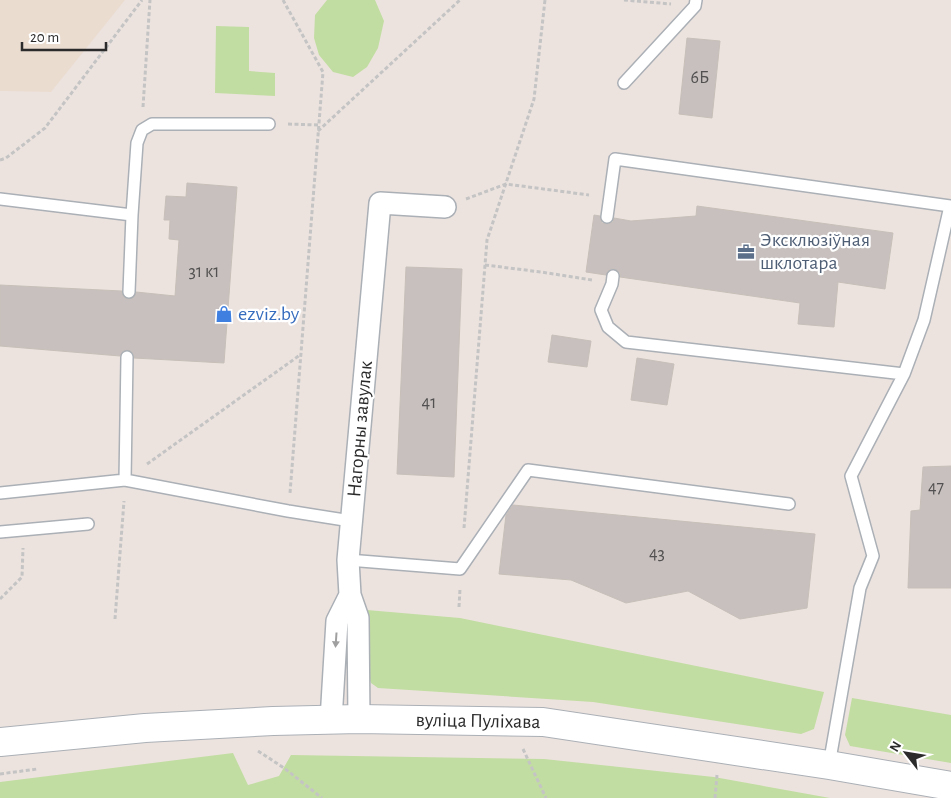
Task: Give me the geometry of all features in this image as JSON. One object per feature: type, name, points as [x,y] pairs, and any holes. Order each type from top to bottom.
[{"type":"street","name":"Нагорны завулак","points":[[359,719],[358,618],[350,595],[348,560],[380,203],[445,207]]},
{"type":"street","points":[[331,720],[337,621],[350,595]]},
{"type":"street","name":"вуліца Пуліхава","points":[[0,742],[145,728],[273,720],[359,719],[543,722],[829,765],[951,786]]},
{"type":"lane","points":[[624,83],[696,3]]},
{"type":"lane","points":[[129,292],[137,142],[142,130],[152,124],[269,124]]},
{"type":"lane","points":[[607,217],[615,158],[950,206],[924,320],[904,374],[851,476],[872,556],[860,588],[829,765]]},
{"type":"lane","points":[[0,199],[132,215]]},
{"type":"lane","points":[[613,280],[601,310],[608,327],[626,342],[904,374]]},
{"type":"lane","points":[[125,480],[127,357]]},
{"type":"lane","points":[[348,560],[460,569],[528,470],[789,504]]},
{"type":"lane","points":[[0,493],[125,480],[351,521]]},
{"type":"lane","points":[[0,532],[88,524]]},
{"type":"path","points":[[0,160],[6,158],[45,128],[142,0]]},
{"type":"path","points":[[142,130],[150,0]]},
{"type":"path","points":[[282,0],[323,72],[288,511]]},
{"type":"path","points":[[318,132],[460,0]]},
{"type":"path","points":[[460,569],[487,240],[534,98],[545,0]]},
{"type":"path","points":[[624,0],[696,3]]},
{"type":"path","points":[[269,124],[318,125]]},
{"type":"path","points":[[445,207],[506,184],[609,197]]},
{"type":"path","points":[[485,266],[613,280]]},
{"type":"path","points":[[115,619],[125,480],[300,354]]},
{"type":"path","points":[[252,747],[284,768],[322,798]]},
{"type":"path","points":[[528,749],[522,749],[546,798]]},
{"type":"path","points":[[0,774],[39,769]]},
{"type":"path","points":[[715,798],[717,772]]},
{"type":"shaded area","points":[[0,0],[125,0],[51,92],[0,91]]},
{"type":"green space","points":[[327,0],[375,0],[384,21],[378,48],[367,67],[353,77],[333,72],[319,55],[314,38],[315,15]]},
{"type":"green space","points":[[216,26],[249,27],[249,71],[275,73],[275,96],[215,93]]},
{"type":"green space","points":[[367,610],[460,618],[824,692],[814,729],[801,734],[593,702],[378,688],[371,683],[366,670]]},
{"type":"green space","points":[[852,698],[951,715],[951,763],[850,746],[845,735]]},
{"type":"green space","points":[[233,753],[248,785],[279,776],[291,755],[544,759],[714,777],[830,798],[0,798],[0,782]]},
{"type":"building","points":[[687,38],[720,41],[712,118],[679,114]]},
{"type":"building","points":[[187,183],[237,187],[224,363],[134,358],[133,353],[128,350],[123,351],[120,356],[0,346],[0,285],[122,291],[123,296],[128,299],[133,298],[136,292],[175,296],[179,240],[169,239],[170,220],[164,220],[166,196],[186,197]]},
{"type":"building","points":[[697,206],[893,233],[885,289],[838,282],[834,327],[798,324],[800,303],[620,277],[620,273],[614,269],[610,269],[606,275],[586,272],[594,215],[600,216],[602,223],[606,224],[613,222],[614,218],[631,221],[696,216]]},
{"type":"building","points":[[406,267],[462,269],[454,477],[397,474]]},
{"type":"building","points":[[552,335],[591,341],[587,367],[548,362]]},
{"type":"building","points":[[637,358],[674,364],[667,405],[631,400]]},
{"type":"building","points":[[951,466],[951,588],[908,588],[911,511],[920,510],[923,467]]},
{"type":"building","points":[[513,505],[815,534],[807,608],[740,619],[688,591],[626,603],[571,580],[499,574],[506,515]]},
{"type":"place","name":"Эксклюзіўная шклотара","points":[[746,252]]},
{"type":"place","name":"ezviz.by","points":[[224,314]]}]
